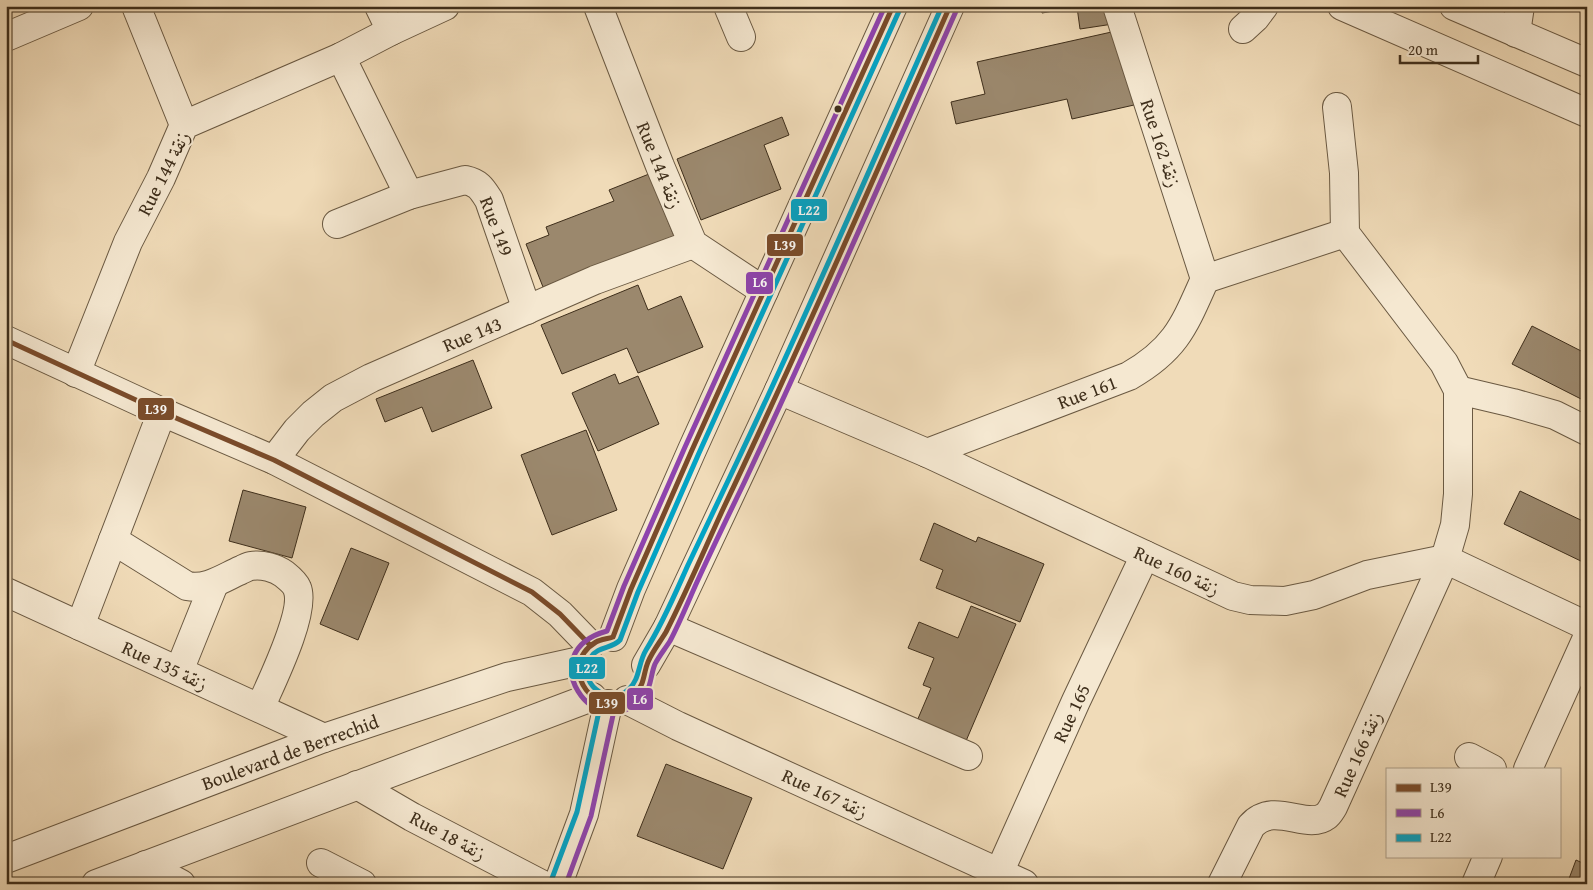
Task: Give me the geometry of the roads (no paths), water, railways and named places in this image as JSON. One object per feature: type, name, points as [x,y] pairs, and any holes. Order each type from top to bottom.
[{"type":"street","points":[[6,37],[79,6]]},
{"type":"street","points":[[136,6],[184,125]]},
{"type":"street","points":[[379,6],[391,31]]},
{"type":"street","name":"Rue 144 زنقة","points":[[76,373],[128,242],[161,178],[184,125],[341,57],[445,6]]},
{"type":"street","points":[[728,6],[741,37]]},
{"type":"street","points":[[609,701],[584,689],[580,680],[594,648],[634,580],[893,6]]},
{"type":"street","points":[[96,884],[357,785],[609,701],[635,695],[645,679],[646,664],[668,627],[779,390],[950,6]]},
{"type":"street","name":"Rue 162 زنقة","points":[[1117,6],[1205,279]]},
{"type":"street","points":[[1243,29],[1264,6]]},
{"type":"street","points":[[1342,6],[1587,113]]},
{"type":"street","points":[[1454,6],[1587,63]]},
{"type":"street","points":[[1516,33],[1520,6]]},
{"type":"street","name":"Rue 144 زنقة","points":[[602,7],[660,166],[693,244]]},
{"type":"street","points":[[341,57],[408,195]]},
{"type":"street","points":[[1337,108],[1344,173],[1345,233],[1444,363],[1458,390],[1458,494],[1455,525],[1445,559],[1587,626]]},
{"type":"street","name":"Rue 149","points":[[337,224],[408,195],[465,180],[480,185],[489,200],[527,310]]},
{"type":"street","points":[[1205,279],[1345,233]]},
{"type":"street","points":[[693,244],[764,291]]},
{"type":"street","name":"Rue 143","points":[[274,460],[296,430],[333,398],[387,370],[595,280],[693,244]]},
{"type":"street","name":"Rue 161","points":[[926,454],[1129,376],[1147,366],[1163,353],[1182,329],[1205,279]]},
{"type":"street","points":[[6,340],[162,412],[274,460],[532,592],[560,614],[594,648]]},
{"type":"street","name":"Rue 160 زنقة","points":[[779,390],[926,454],[1233,596],[1250,600],[1285,601],[1304,597],[1367,575],[1445,559]]},
{"type":"street","points":[[1458,390],[1555,415],[1587,431]]},
{"type":"street","points":[[80,626],[162,412]]},
{"type":"street","points":[[113,540],[187,586],[196,588],[214,584],[251,566],[268,567],[290,579],[298,589],[297,616],[293,630],[260,708]]},
{"type":"street","name":"Rue 165","points":[[999,873],[1076,701],[1146,555]]},
{"type":"street","name":"Rue 166 زنقة","points":[[1222,884],[1251,826],[1257,819],[1274,814],[1309,820],[1322,819],[1327,816],[1333,807],[1445,559]]},
{"type":"street","points":[[179,671],[214,584]]},
{"type":"street","name":"Rue 135 زنقة","points":[[6,592],[324,738]]},
{"type":"street","points":[[668,627],[968,756]]},
{"type":"street","points":[[594,648],[623,638],[640,650],[646,664]]},
{"type":"street","points":[[1528,768],[1587,638]]},
{"type":"street","name":"Boulevard de Berrechid","points":[[6,860],[324,738],[594,648]]},
{"type":"street","points":[[558,884],[584,814],[609,701]]},
{"type":"street","name":"Rue 167 زنقة","points":[[609,701],[678,726],[1024,884]]},
{"type":"street","name":"Rue 18 زنقة","points":[[357,785],[412,817],[541,884]]},
{"type":"street","points":[[1476,884],[1487,858]]},
{"type":"street","points":[[321,863],[362,884]]},
{"type":"street","points":[[146,865],[181,884]]}]
